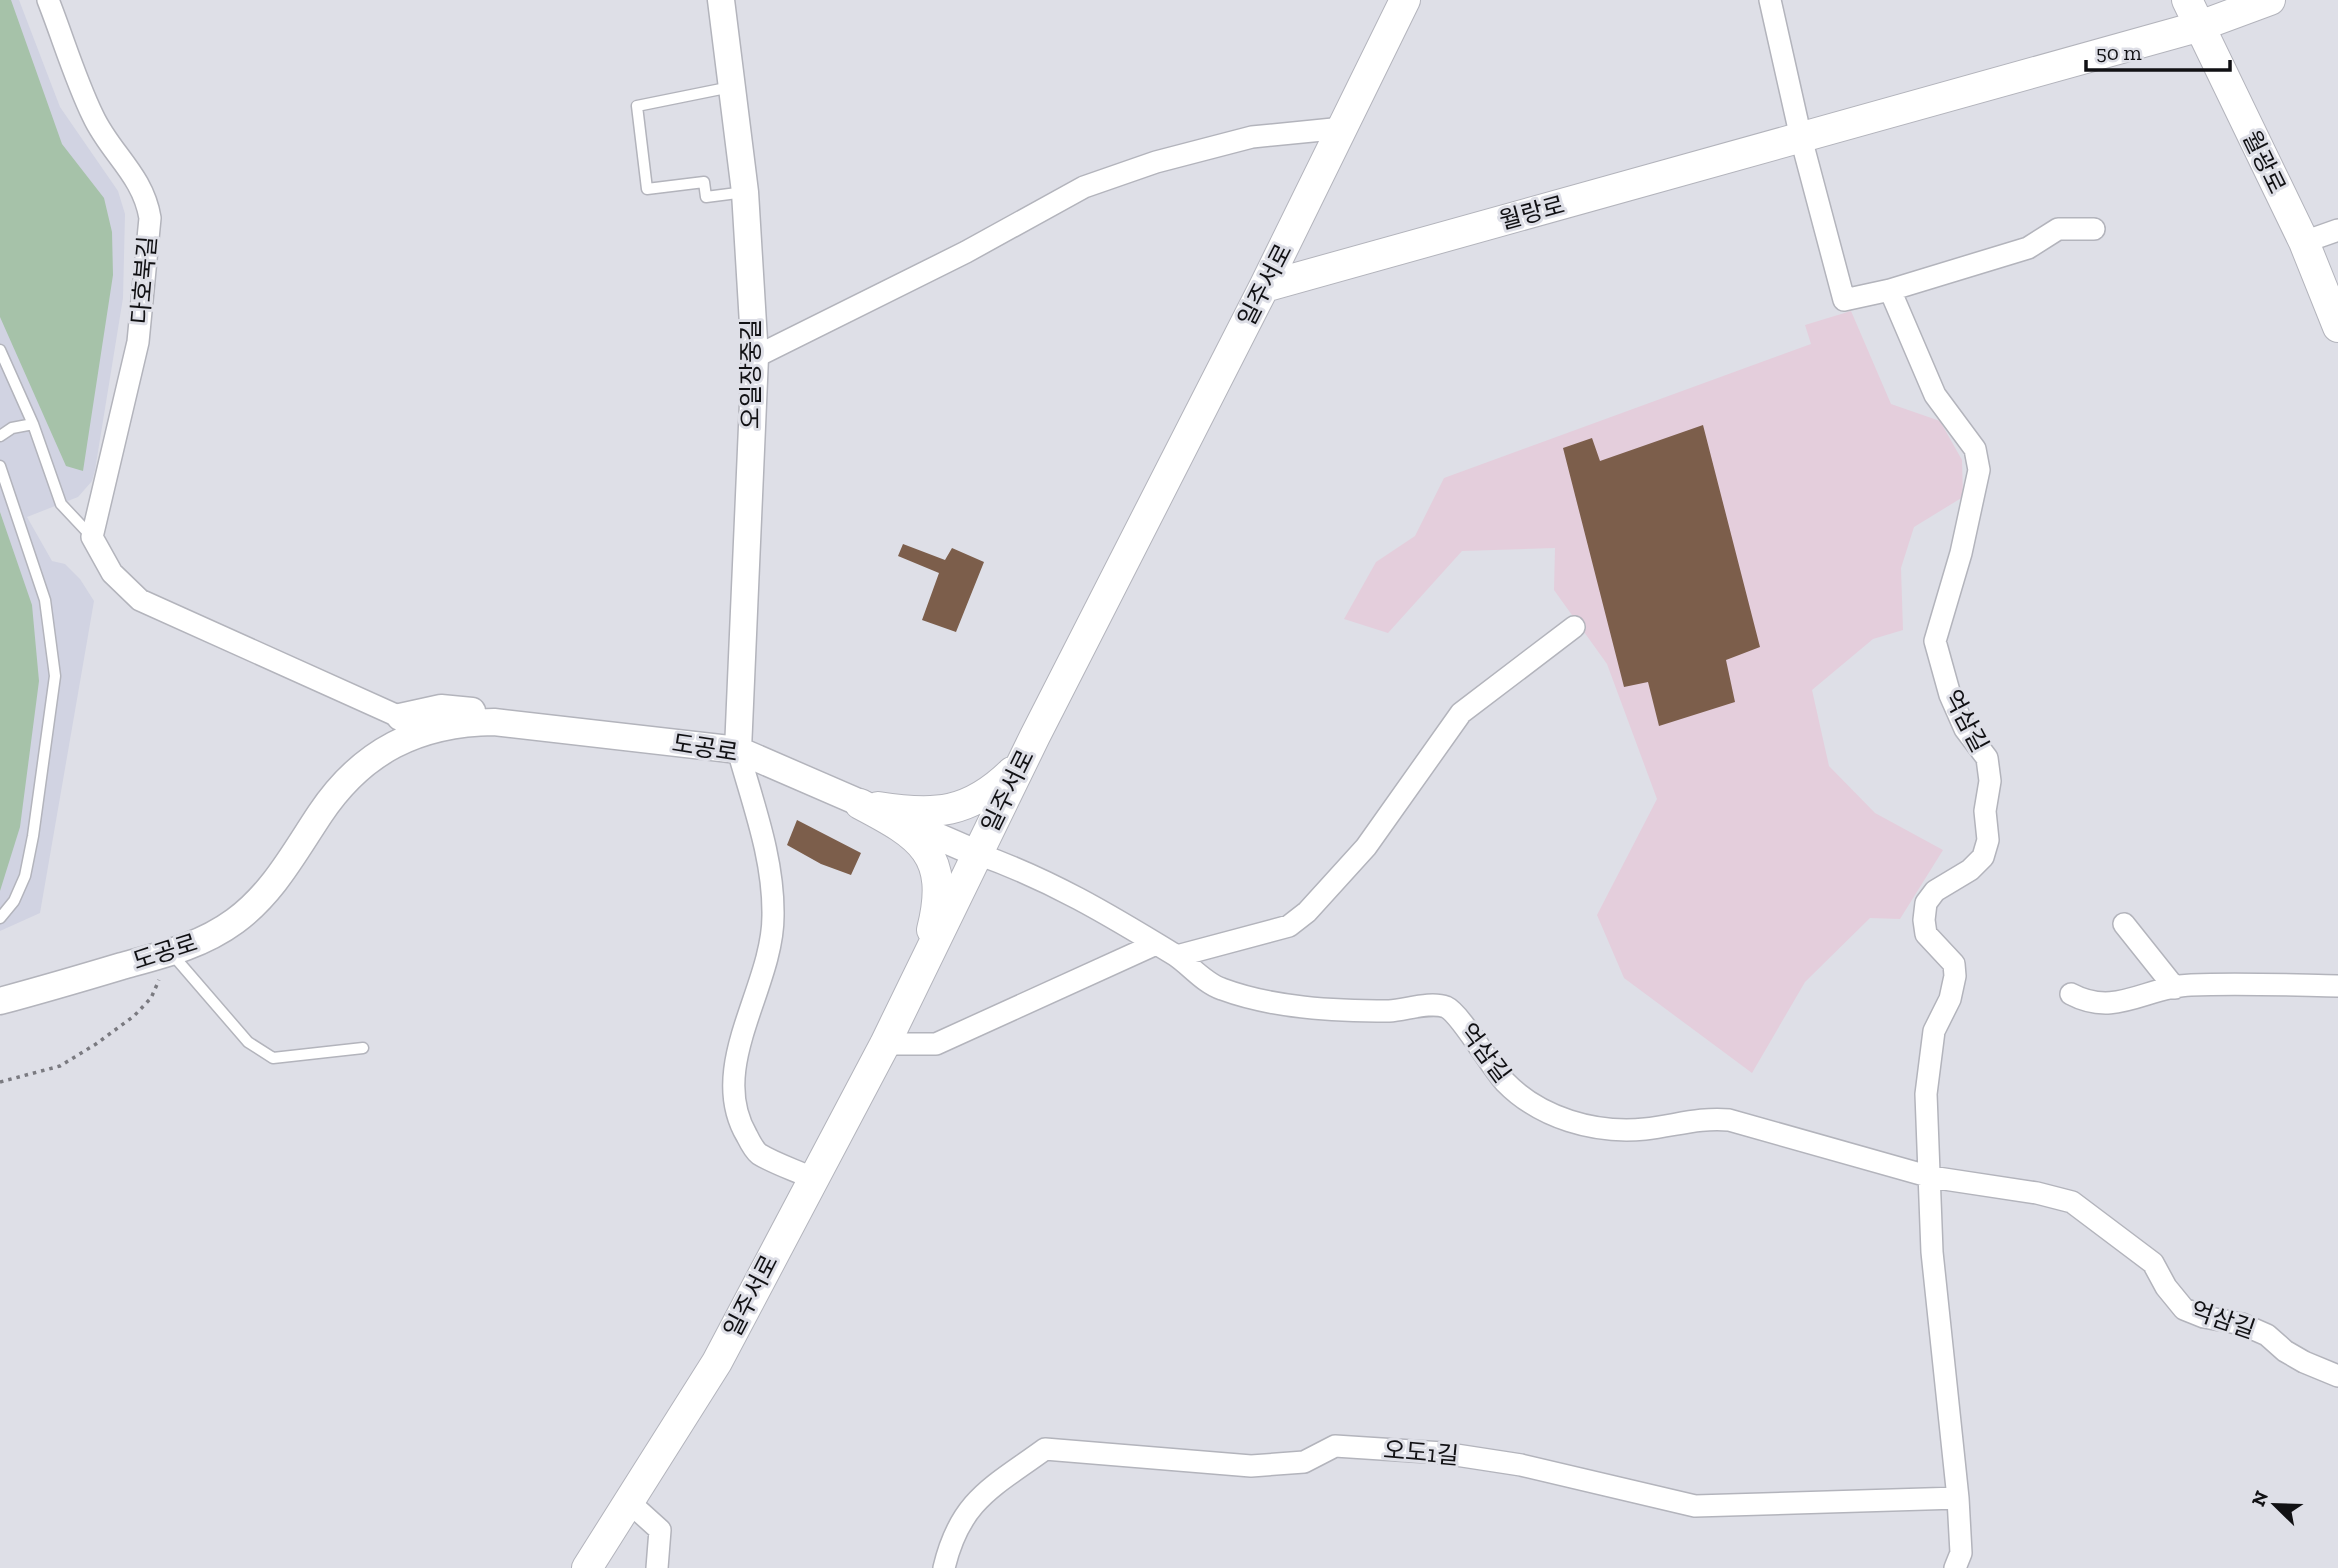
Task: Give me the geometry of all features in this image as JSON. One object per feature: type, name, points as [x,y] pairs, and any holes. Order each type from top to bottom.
[{"type":"main road","name":"일주서로","points":[[587,1568],[717,1362],[885,1044],[1035,736],[1264,287],[1405,0]]},
{"type":"main road","name":"월랑로","points":[[1264,287],[1801,138],[2192,13],[2270,0]]},
{"type":"main road","name":"월광로","points":[[2192,13],[2304,242],[2338,327]]},
{"type":"main road","points":[[860,804],[913,813],[975,802],[1016,768],[1035,736]]},
{"type":"main road","points":[[860,804],[907,829],[924,846],[934,863],[937,889],[934,923],[920,975]]},
{"type":"street","name":"다호북길","points":[[48,0],[93,118],[136,178],[146,197],[150,218],[138,342],[92,537]]},
{"type":"street","name":"오일장중길","points":[[721,0],[745,192],[755,357],[738,750]]},
{"type":"street","points":[[1770,0],[1801,138],[1844,300],[1890,290],[2028,248],[2058,229],[2094,229]]},
{"type":"street","points":[[755,357],[966,252],[1084,187],[1156,162],[1252,137],[1343,128]]},
{"type":"street","points":[[2304,242],[2338,230]]},
{"type":"street","name":"억삼길","points":[[1890,290],[1935,396],[1975,449],[1979,470],[1961,553],[1935,641],[1950,695],[1965,729],[1987,758],[1990,781],[1985,811],[1988,840],[1983,858],[1970,870],[1935,891],[1926,903],[1926,934],[1954,964],[1955,976],[1950,999],[1934,1031],[1926,1094],[1933,1252],[1958,1498],[1961,1553],[1955,1568]]},
{"type":"street","points":[[92,537],[112,573],[140,600],[406,725]]},
{"type":"street","points":[[1177,956],[1289,926],[1307,912],[1366,847],[1461,713],[1574,627]]},
{"type":"street","name":"도공로","points":[[0,1001],[170,952],[216,933],[248,911],[280,876],[321,811],[350,776],[406,725],[472,722],[738,750],[978,853]]},
{"type":"street","points":[[738,750],[769,859],[774,917],[768,963],[743,1035],[733,1082],[738,1121],[757,1153],[812,1178]]},
{"type":"street","name":"억삼길","points":[[978,853],[1086,900],[1177,956],[1219,988],[1251,998],[1313,1008],[1391,1011],[1433,1006],[1448,1008],[1493,1069],[1520,1098],[1545,1112],[1574,1122],[1609,1129],[1645,1129],[1708,1118],[1754,1124],[1931,1177],[2037,1193],[2072,1202],[2152,1263],[2166,1287],[2184,1308],[2204,1317],[2242,1324],[2267,1335],[2285,1351],[2304,1362],[2338,1376]]},
{"type":"street","points":[[2124,924],[2175,988]]},
{"type":"street","points":[[885,1044],[936,1044],[1156,944]]},
{"type":"street","points":[[2071,995],[2086,1002],[2106,1005],[2187,985],[2338,986]]},
{"type":"street","name":"오도1길","points":[[944,1568],[958,1527],[974,1501],[1045,1449],[1251,1466],[1304,1462],[1335,1446],[1443,1453],[1521,1465],[1695,1506],[1958,1498]]},
{"type":"street","points":[[629,1502],[660,1530],[657,1568]]},
{"type":"lane","points":[[732,86],[637,106],[647,189],[704,182],[706,197],[745,192]]},
{"type":"lane","points":[[0,350],[33,424],[61,504],[92,537]]},
{"type":"lane","points":[[0,436],[12,428],[33,424]]},
{"type":"lane","points":[[0,466],[45,600],[55,676],[25,876],[14,901],[0,918]]},
{"type":"lane","points":[[170,952],[248,1042],[273,1058],[363,1048]]},
{"type":"path","points":[[0,1082],[60,1066],[134,1016],[151,998],[170,952]]},
{"type":"shaded area","points":[[0,0],[19,0],[60,107],[118,191],[125,214],[123,298],[92,481],[78,497],[27,517],[52,561],[65,564],[80,579],[94,601],[40,913],[0,931]]},
{"type":"shaded area","points":[[1851,311],[1891,404],[1940,421],[1962,460],[1963,497],[1914,527],[1901,568],[1903,630],[1873,639],[1812,690],[1829,766],[1875,813],[1943,850],[1900,919],[1870,918],[1805,982],[1752,1073],[1624,978],[1597,915],[1657,799],[1607,664],[1554,590],[1555,548],[1462,551],[1388,633],[1344,619],[1376,562],[1415,536],[1444,478],[1811,344],[1805,325]]},
{"type":"green space","points":[[0,0],[11,0],[62,144],[104,198],[112,232],[113,275],[83,471],[66,466],[0,317]]},
{"type":"green space","points":[[0,512],[32,605],[39,681],[20,827],[0,891]]},
{"type":"building","points":[[1703,425],[1760,647],[1726,660],[1735,702],[1659,726],[1648,682],[1624,687],[1563,448],[1592,438],[1600,461]]},
{"type":"building","points":[[903,544],[945,560],[952,548],[984,562],[956,632],[922,620],[939,573],[898,556]]},
{"type":"building","points":[[797,820],[861,853],[851,875],[821,864],[787,845]]}]
